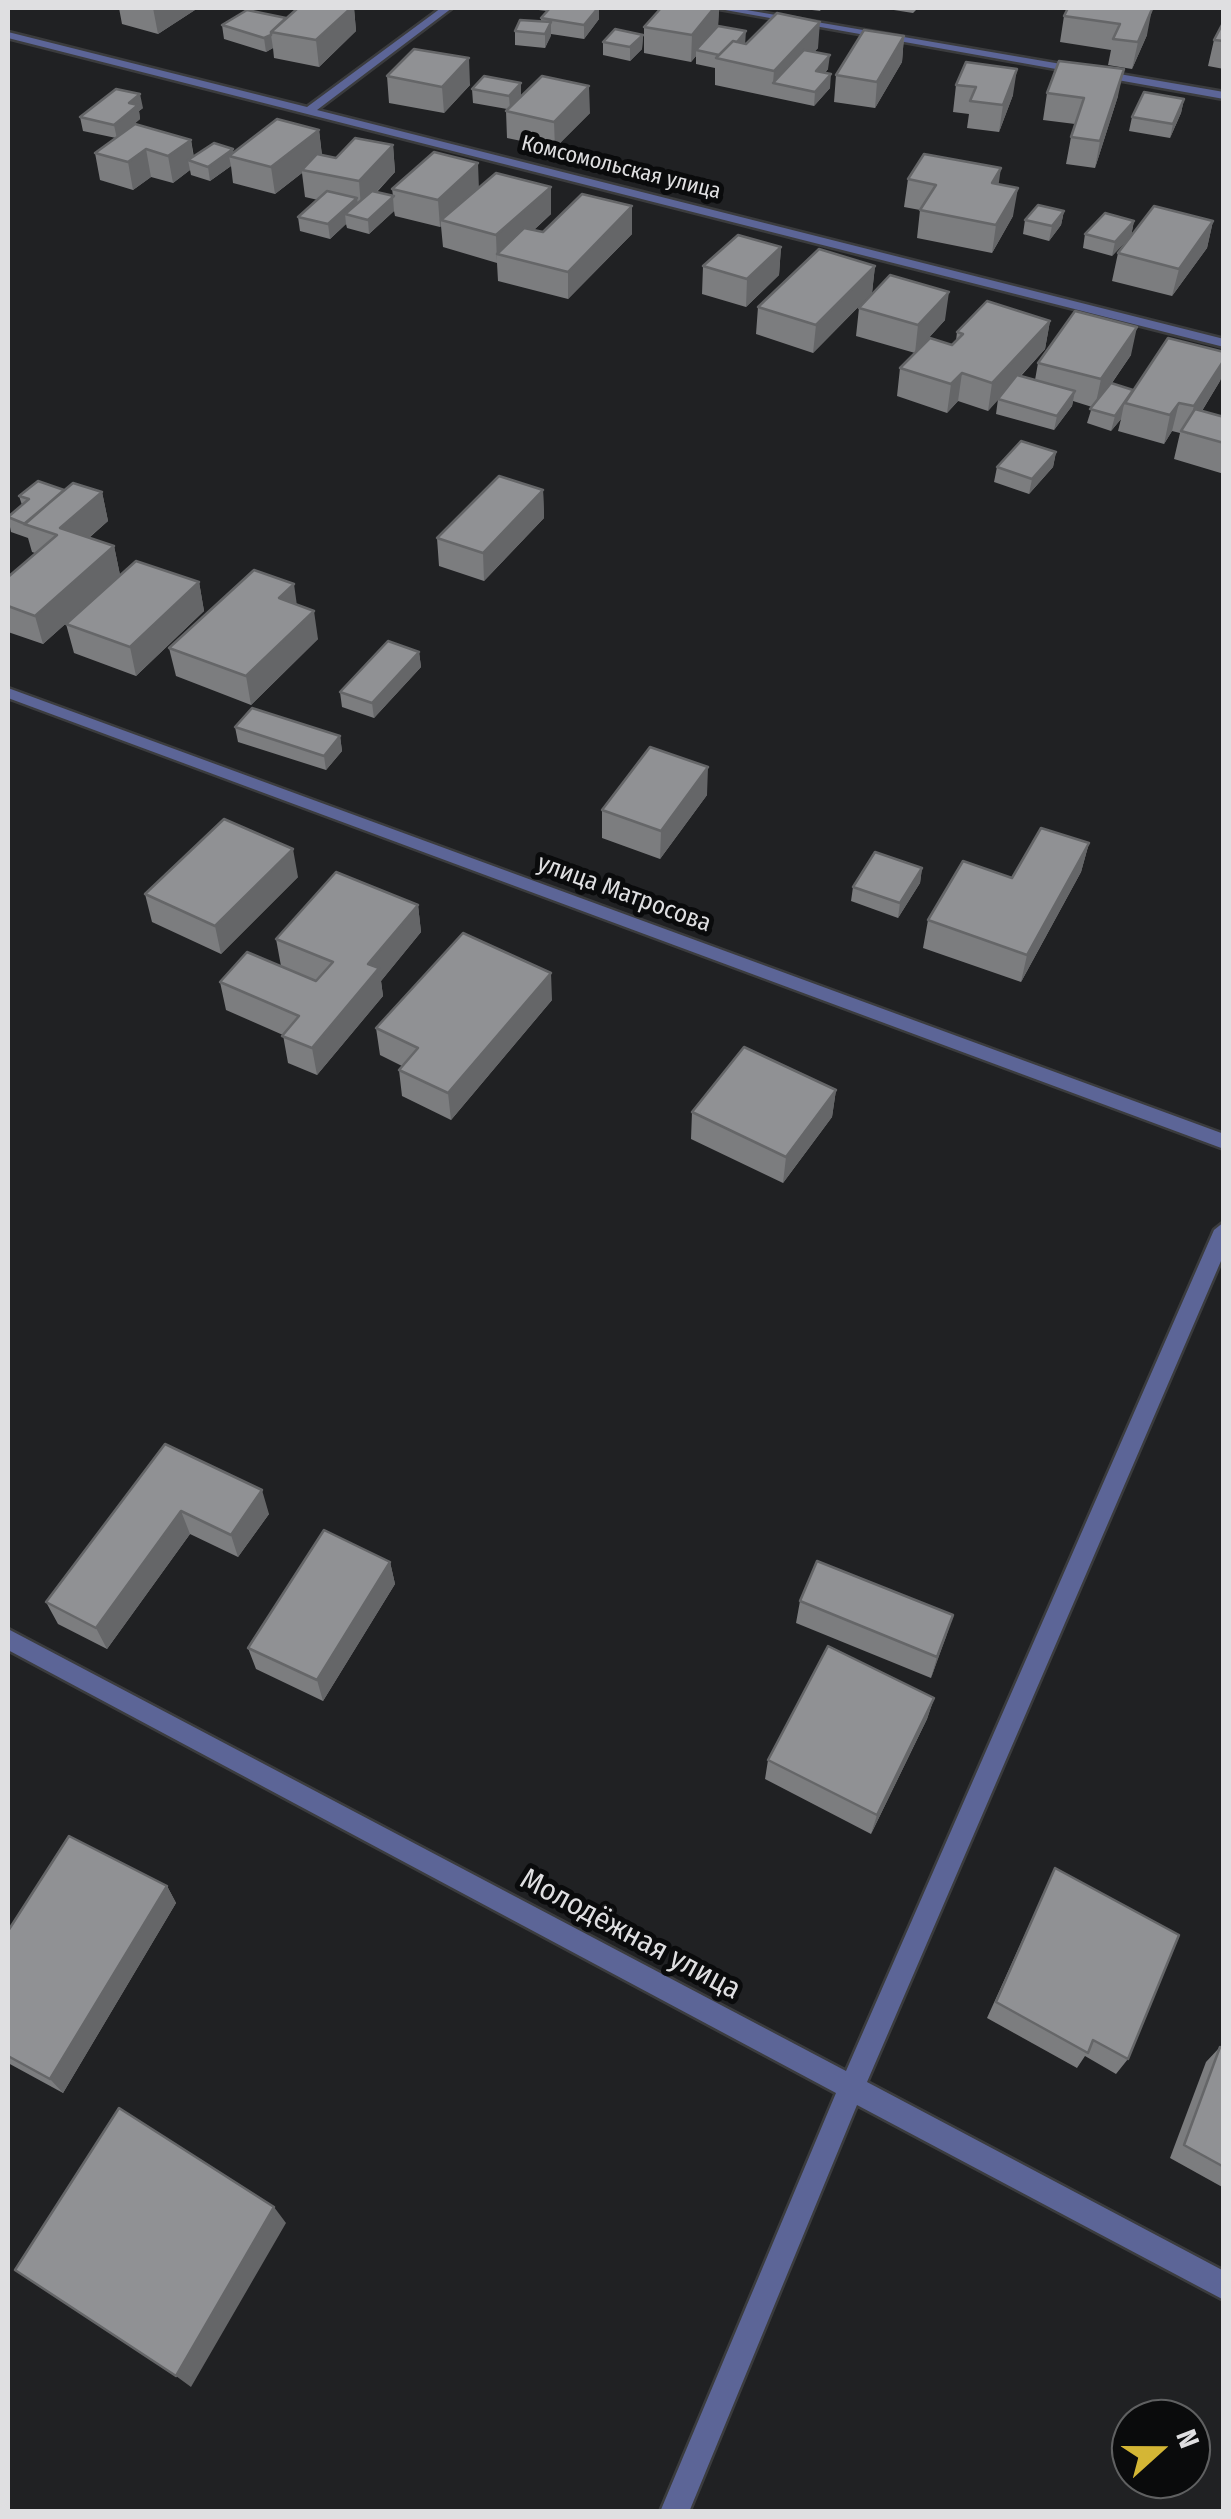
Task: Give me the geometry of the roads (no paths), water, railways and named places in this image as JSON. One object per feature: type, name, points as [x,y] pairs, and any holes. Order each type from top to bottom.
[{"type":"street","points":[[310,109],[446,8]]},
{"type":"street","points":[[718,8],[1224,96]]},
{"type":"street","name":"Комсомольская улица","points":[[8,35],[1224,344]]},
{"type":"street","name":"улица Матросова","points":[[8,693],[1224,1142]]},
{"type":"street","points":[[674,2512],[851,2089],[1224,1230]]},
{"type":"street","name":"Молодёжная улица","points":[[8,1639],[1224,2286]]}]
